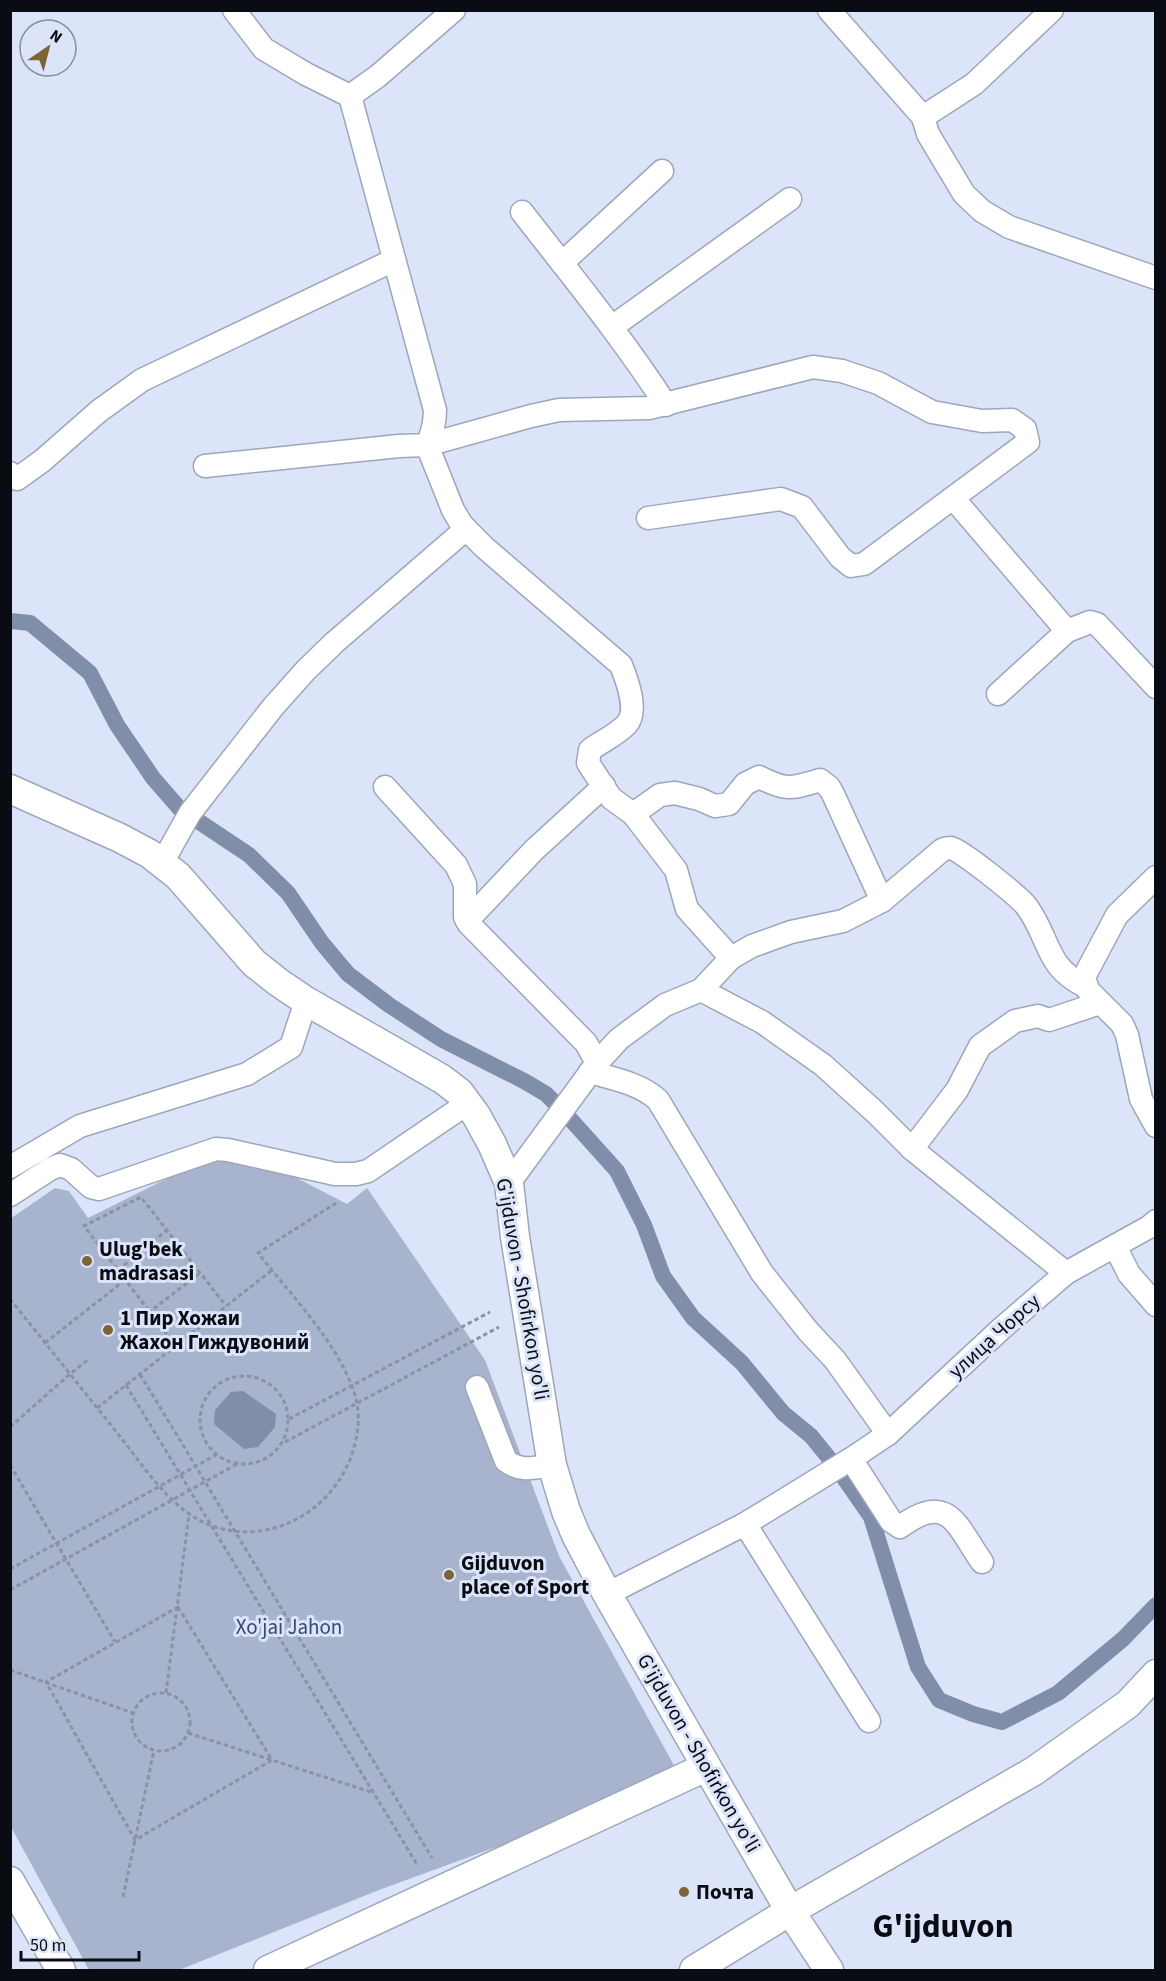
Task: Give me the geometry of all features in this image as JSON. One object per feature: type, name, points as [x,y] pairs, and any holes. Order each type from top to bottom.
[{"type":"main road","name":"G'ijduvon - Shofirkon yo'li","points":[[10,789],[128,842],[162,863],[189,887],[254,963],[306,1001],[442,1079],[459,1092],[468,1103],[485,1130],[509,1183],[514,1237],[552,1465],[566,1512],[607,1594],[706,1767],[790,1911],[829,1971]]},
{"type":"main road","points":[[694,1971],[790,1911],[1034,1771],[1128,1704],[1155,1674]]},
{"type":"main road","points":[[268,1971],[706,1767]]},
{"type":"main road","points":[[10,1881],[61,1971]]},
{"type":"street","points":[[234,10],[264,49],[350,96],[435,410],[434,424],[427,445],[453,510],[465,530],[621,666],[628,684],[633,714],[627,724],[590,750],[588,763],[611,798],[633,814],[676,870],[687,909],[731,958]]},
{"type":"street","points":[[350,96],[378,76],[454,10]]},
{"type":"street","points":[[829,10],[923,117],[928,134],[964,194],[982,212],[1009,227],[1155,278]]},
{"type":"street","points":[[923,117],[974,84],[1052,10]]},
{"type":"street","points":[[562,263],[662,171]]},
{"type":"street","points":[[612,327],[790,199]]},
{"type":"street","points":[[522,212],[612,327],[666,405]]},
{"type":"street","points":[[10,473],[16,479],[42,461],[99,411],[142,380],[394,260]]},
{"type":"street","points":[[205,466],[427,445],[559,410],[636,409],[666,405],[813,367],[842,371],[878,383],[932,412],[982,421],[1012,420],[1025,429],[1028,442],[864,564],[851,566],[840,557],[802,507],[781,499],[648,518]]},
{"type":"street","points":[[953,498],[1067,631]]},
{"type":"street","points":[[162,863],[187,817],[273,706],[335,642],[465,530]]},
{"type":"street","points":[[998,694],[1067,631],[1090,621],[1097,624],[1155,687]]},
{"type":"street","points":[[633,814],[660,795],[675,793],[715,806],[729,804],[745,784],[759,777],[779,787],[793,788],[820,780],[829,787],[833,794],[882,901]]},
{"type":"street","points":[[467,921],[534,850],[604,786]]},
{"type":"street","points":[[385,787],[456,865],[465,884],[467,921],[514,972],[586,1043],[594,1067],[626,1084],[635,1084],[658,1100],[762,1273],[808,1331],[835,1360],[888,1434]]},
{"type":"street","points":[[509,1183],[594,1067],[619,1039],[665,1005],[701,990],[731,958],[752,946],[791,932],[843,921],[882,901],[942,850],[950,848],[964,854],[1026,904],[1057,966],[1085,986],[1122,1024],[1127,1035],[1141,1099],[1155,1126]]},
{"type":"street","points":[[1085,986],[1085,973],[1112,923],[1123,908],[1155,878]]},
{"type":"street","points":[[701,990],[762,1022],[823,1065],[912,1149],[1066,1274]]},
{"type":"street","points":[[10,1167],[80,1126],[247,1074],[291,1047],[306,1001]]},
{"type":"street","points":[[912,1149],[957,1090],[980,1046],[1015,1021],[1038,1016],[1050,1020],[1100,1003]]},
{"type":"street","points":[[10,1195],[56,1166],[68,1166],[91,1187],[99,1189],[216,1149],[255,1155],[329,1173],[361,1174],[468,1103]]},
{"type":"street","name":"улица Чорсу","points":[[607,1594],[745,1524],[847,1462],[888,1434],[1001,1329],[1066,1274],[1149,1227],[1155,1221]]},
{"type":"street","points":[[1115,1246],[1129,1274],[1155,1305]]},
{"type":"street","points":[[477,1387],[506,1461],[515,1468],[552,1465]]},
{"type":"street","points":[[847,1462],[891,1521],[900,1527],[932,1510],[942,1511],[952,1518],[982,1562]]},
{"type":"street","points":[[745,1524],[869,1720]]},
{"type":"path","points":[[176,1346],[84,1226],[141,1197],[226,1306]]},
{"type":"path","points":[[10,1299],[160,1486],[189,1514],[212,1526],[249,1532],[286,1524],[302,1517],[329,1494],[342,1477],[355,1446],[359,1425],[357,1403],[351,1385],[330,1346],[258,1253],[336,1203]]},
{"type":"path","points":[[118,1270],[167,1230]]},
{"type":"path","points":[[97,1408],[272,1270]]},
{"type":"path","points":[[130,1327],[200,1273]]},
{"type":"path","points":[[45,1343],[125,1280]]},
{"type":"path","points":[[289,1419],[490,1311]]},
{"type":"path","points":[[283,1443],[499,1327]]},
{"type":"path","points":[[10,1427],[89,1359]]},
{"type":"path","points":[[140,1374],[432,1858]]},
{"type":"path","points":[[249,1376],[262,1379],[274,1387],[284,1399],[289,1419],[283,1443],[273,1455],[260,1462],[245,1465],[230,1462],[216,1455],[207,1444],[201,1431],[200,1417],[203,1403],[210,1391],[221,1382],[234,1377],[249,1376]]},
{"type":"path","points":[[126,1385],[418,1866]]},
{"type":"path","points":[[10,1569],[216,1455]]},
{"type":"path","points":[[10,1590],[238,1464]]},
{"type":"path","points":[[10,1465],[115,1642]]},
{"type":"path","points":[[165,1693],[189,1514]]},
{"type":"path","points":[[46,1682],[178,1607]]},
{"type":"path","points":[[178,1607],[272,1760]]},
{"type":"path","points":[[10,1670],[134,1713]]},
{"type":"path","points":[[46,1682],[135,1840]]},
{"type":"path","points":[[165,1693],[179,1698],[186,1706],[190,1714],[190,1724],[184,1741],[177,1747],[168,1750],[154,1750],[142,1744],[136,1737],[132,1727],[134,1713],[142,1700],[150,1694],[165,1693]]},
{"type":"path","points":[[188,1733],[374,1793]]},
{"type":"path","points":[[123,1898],[154,1750]]},
{"type":"path","points":[[135,1840],[272,1760]]},
{"type":"green space","name":"Xo'jai Jahon","points":[[212,1161],[243,1162],[293,1176],[347,1204],[367,1188],[485,1360],[559,1556],[676,1769],[559,1824],[379,1890],[179,1970],[89,1970],[11,1827],[10,1219],[55,1188],[69,1191],[88,1218],[170,1177]]},
{"type":"shaded area","points":[[243,1391],[276,1414],[275,1427],[258,1447],[244,1449],[214,1424],[215,1410],[231,1392]]},
{"type":"waterway","points":[[10,621],[30,623],[90,673],[117,725],[153,778],[180,809],[249,855],[288,893],[322,943],[348,974],[389,1005],[441,1039],[546,1094],[617,1171],[644,1225],[663,1276],[693,1318],[742,1363],[783,1413],[811,1436],[837,1468],[871,1517],[918,1667],[939,1700],[973,1714],[1002,1722],[1058,1693],[1123,1639],[1156,1605]]},
{"type":"place","name":"Ulug'bek madrasasi","points":[[87,1261]]},
{"type":"place","name":"1 Пир Хожаи Жахон Гиждувоний","points":[[108,1330]]},
{"type":"place","name":"Gijduvon place of Sport","points":[[449,1575]]},
{"type":"place","name":"Почта","points":[[684,1892]]},
{"type":"district","name":"G'ijduvon","points":[[943,1926]]}]
